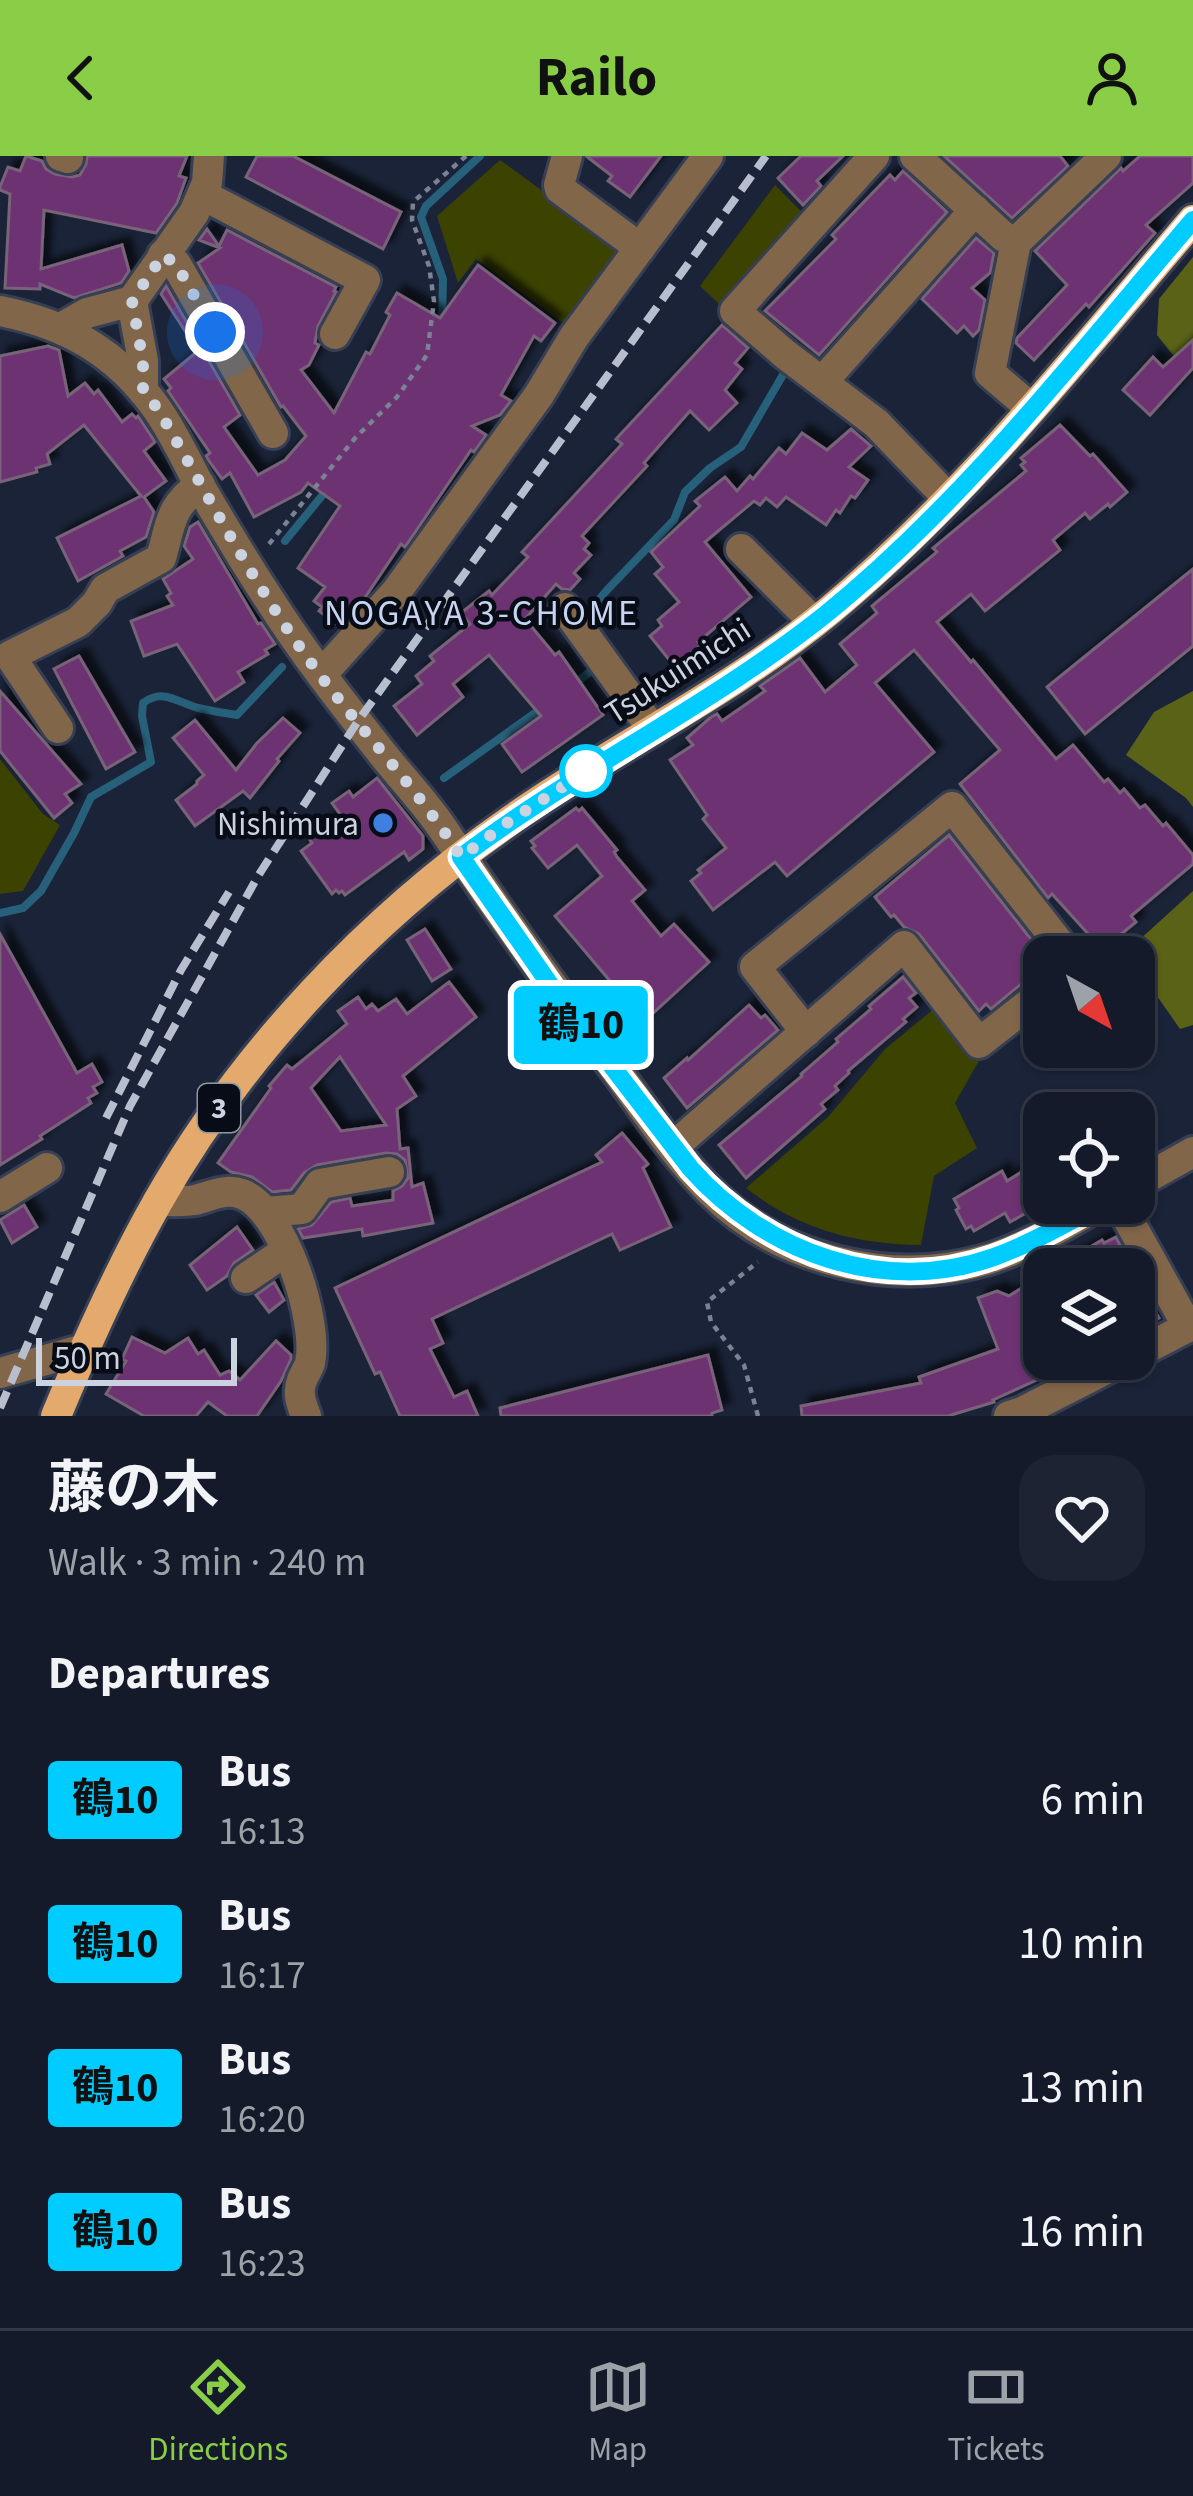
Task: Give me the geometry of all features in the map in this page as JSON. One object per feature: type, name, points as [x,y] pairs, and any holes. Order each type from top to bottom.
[{"type":"main road","name":"Tsukuimichi","points":[[56,1416],[119,1273],[195,1142],[238,1081],[344,960],[392,914],[526,809],[759,662],[891,557],[1031,409],[1193,220]]},
{"type":"street","points":[[61,328],[86,313],[132,301],[194,213],[203,196],[209,156]]},
{"type":"street","points":[[567,156],[560,189],[640,248]]},
{"type":"street","points":[[322,674],[396,592],[539,395],[574,337],[708,156]]},
{"type":"street","points":[[874,156],[735,310],[876,423],[950,499]]},
{"type":"street","points":[[915,156],[1004,237],[1016,242]]},
{"type":"street","points":[[1031,409],[990,373],[1016,242],[1106,156]]},
{"type":"street","points":[[203,196],[365,280],[364,309],[335,334]]},
{"type":"street","points":[[824,381],[975,210]]},
{"type":"street","points":[[163,255],[176,264],[273,433]]},
{"type":"street","points":[[132,301],[143,361],[143,391]]},
{"type":"street","points":[[0,311],[76,334],[127,372],[158,409],[247,565],[307,658],[411,785],[558,996],[714,1195],[784,1242],[841,1264],[891,1272],[940,1270],[991,1258],[1065,1224]]},
{"type":"street","points":[[58,728],[10,656],[78,622],[105,590],[161,558],[176,507],[200,484]]},
{"type":"street","points":[[741,549],[814,622]]},
{"type":"street","points":[[565,608],[653,730]]},
{"type":"street","points":[[806,1032],[755,967],[952,807],[1053,936]]},
{"type":"street","points":[[673,1148],[904,946],[980,1043],[1023,1009]]},
{"type":"street","points":[[1155,1174],[1193,1153]]},
{"type":"street","points":[[0,1197],[47,1168]]},
{"type":"street","points":[[266,1212],[302,1209],[320,1184],[388,1172]]},
{"type":"street","points":[[158,1202],[196,1200],[220,1191],[242,1194],[266,1212],[304,1293],[310,1364],[299,1395],[306,1416]]},
{"type":"street","points":[[246,1278],[286,1251]]},
{"type":"street","points":[[1155,1268],[1188,1327],[1155,1344]]},
{"type":"street","points":[[0,1372],[84,1348]]},
{"type":"street","points":[[1009,1416],[1085,1380]]},
{"type":"path","points":[[247,565],[278,536],[427,355],[434,301],[429,266],[412,220],[413,202],[466,156]]},
{"type":"path","points":[[758,1416],[744,1365],[711,1322],[707,1302],[784,1242]]},
{"type":"green space","points":[[500,160],[616,244],[619,256],[566,325],[476,259],[458,283],[437,216]]},
{"type":"green space","points":[[775,185],[804,214],[720,305],[700,286]]},
{"type":"green space","points":[[1193,257],[1193,369],[1189,375],[1157,335],[1159,299]]},
{"type":"green space","points":[[1193,691],[1193,807],[1126,755],[1154,712]]},
{"type":"green space","points":[[0,759],[43,814],[60,825],[23,891],[0,894]]},
{"type":"green space","points":[[1193,891],[1193,1025],[1180,1029],[1155,993],[1155,936],[1144,936]]},
{"type":"green space","points":[[935,1008],[980,1059],[955,1103],[977,1148],[934,1176],[921,1245],[828,1232],[786,1214],[746,1188],[828,1117],[885,1049]]},
{"type":"building","points":[[26,156],[42,161],[55,174],[72,177],[80,175],[87,156],[187,156],[179,176],[186,178],[177,203],[156,233],[44,210],[41,269],[122,245],[129,271],[121,283],[74,298],[40,284],[40,289],[5,288],[10,194],[0,187],[8,167],[20,171]]},
{"type":"building","points":[[257,156],[293,156],[401,212],[383,249],[246,177]]},
{"type":"building","points":[[586,156],[661,156],[630,197]]},
{"type":"building","points":[[801,156],[843,156],[817,181],[821,186],[803,205],[778,178]]},
{"type":"building","points":[[944,156],[1060,156],[1068,166],[1012,218]]},
{"type":"building","points":[[1140,156],[1193,156],[1193,183],[1146,225],[1155,233],[1034,360],[1016,343],[1017,338],[1067,285],[1035,251],[1121,168],[1123,171]]},
{"type":"building","points":[[903,171],[947,212],[819,355],[765,311],[890,175],[895,180]]},
{"type":"building","points":[[207,229],[219,246],[227,230],[336,287],[318,326],[315,343],[319,345],[301,370],[334,413],[366,352],[370,354],[397,293],[440,318],[478,265],[555,323],[541,341],[534,336],[501,395],[511,401],[500,415],[472,426],[486,435],[405,547],[401,544],[339,626],[314,601],[325,587],[298,568],[340,506],[308,483],[301,492],[254,517],[230,473],[222,479],[209,461],[210,453],[164,379],[198,351],[161,294],[166,286],[240,415],[224,427],[258,475],[285,460],[306,436],[281,407],[198,263],[220,248],[199,240]]},
{"type":"building","points":[[976,238],[994,253],[990,273],[972,288],[985,300],[979,330],[973,336],[964,326],[957,333],[922,299]]},
{"type":"building","points":[[722,325],[748,348],[735,363],[742,369],[725,390],[737,403],[709,430],[690,411],[582,536],[589,543],[584,549],[591,555],[574,573],[580,579],[570,590],[556,584],[525,619],[555,655],[559,652],[603,715],[522,772],[502,744],[541,716],[489,655],[453,684],[463,697],[417,735],[394,706],[422,684],[416,676],[434,661],[430,656],[470,624],[461,613],[489,591],[492,595],[528,557],[522,552],[622,444],[616,439]]},
{"type":"building","points":[[1193,340],[1193,368],[1150,415],[1123,390],[1153,357],[1163,367]]},
{"type":"building","points":[[48,346],[59,350],[68,396],[85,383],[94,394],[98,390],[122,422],[132,414],[138,416],[155,442],[144,451],[166,481],[144,497],[154,512],[146,537],[78,581],[57,538],[141,496],[84,425],[47,454],[50,464],[0,482],[0,356]]},
{"type":"building","points":[[1060,425],[1127,492],[1090,519],[1085,513],[1053,540],[1060,550],[985,611],[971,594],[937,622],[1056,759],[1073,745],[1104,782],[1108,779],[1120,793],[1124,789],[1140,808],[1145,805],[1163,826],[1166,823],[1193,855],[1193,864],[1131,916],[1136,922],[1119,936],[1090,936],[1052,894],[1048,898],[960,784],[1000,750],[914,650],[875,683],[934,752],[787,876],[775,862],[713,910],[691,881],[726,848],[703,819],[707,815],[670,760],[693,745],[687,738],[711,717],[717,714],[722,721],[765,691],[760,686],[800,658],[825,692],[857,665],[840,644],[877,613],[872,606],[937,552],[933,548],[1026,471],[1021,458]]},
{"type":"building","points":[[851,429],[871,446],[849,467],[868,480],[826,525],[786,497],[777,507],[766,498],[760,505],[754,501],[705,542],[751,597],[675,667],[650,636],[662,626],[658,620],[679,602],[655,574],[663,567],[651,552],[700,506],[695,501],[725,477],[737,491],[779,448],[786,454],[802,433],[827,450]]},
{"type":"building","points":[[198,522],[258,624],[275,644],[265,650],[268,654],[238,672],[244,682],[215,701],[177,644],[144,656],[131,621],[173,605],[163,579],[193,559],[184,546],[190,527]]},
{"type":"building","points":[[1193,569],[1193,646],[1085,734],[1047,687]]},
{"type":"building","points":[[79,656],[135,752],[106,769],[54,669]]},
{"type":"building","points":[[0,691],[81,784],[65,794],[72,803],[54,818],[0,751]]},
{"type":"building","points":[[283,718],[300,733],[250,798],[243,791],[195,826],[176,800],[204,775],[173,738],[195,720],[236,770]]},
{"type":"building","points":[[377,778],[423,836],[423,849],[409,860],[404,852],[345,895],[336,890],[332,894],[301,851],[312,843],[308,837],[340,814],[332,803],[349,791],[353,797]]},
{"type":"building","points":[[582,808],[645,890],[632,901],[661,936],[674,924],[709,962],[640,1025],[605,986],[610,981],[555,916],[602,876],[577,845],[548,868],[532,848],[531,841]]},
{"type":"building","points":[[949,835],[1028,936],[1023,936],[1023,982],[991,1009],[986,1004],[979,1011],[919,934],[891,917],[875,897]]},
{"type":"building","points":[[425,929],[451,969],[432,981],[407,940]]},
{"type":"building","points":[[0,934],[77,1073],[92,1064],[102,1082],[93,1087],[97,1093],[88,1098],[91,1103],[0,1165]]},
{"type":"building","points":[[903,977],[916,993],[909,998],[917,1007],[903,1019],[906,1022],[848,1071],[835,1086],[838,1090],[821,1104],[825,1109],[746,1178],[719,1145],[802,1076]]},
{"type":"building","points":[[449,982],[476,1017],[403,1076],[416,1096],[397,1109],[400,1149],[408,1148],[412,1187],[423,1183],[433,1223],[363,1236],[362,1229],[303,1238],[298,1229],[312,1225],[331,1202],[350,1198],[352,1206],[393,1200],[393,1191],[408,1178],[405,1160],[386,1153],[317,1165],[291,1190],[272,1192],[252,1177],[218,1163],[287,1065],[292,1069],[347,1024],[338,1011],[358,997],[366,1009],[372,1004],[378,1011],[396,999],[407,1014]],"holes":[[[340,1057],[386,1125],[341,1131],[311,1088]]]},
{"type":"building","points":[[749,1005],[778,1030],[687,1108],[664,1078]]},
{"type":"building","points":[[622,1133],[648,1164],[643,1168],[671,1227],[620,1250],[612,1234],[432,1319],[443,1343],[430,1349],[454,1397],[467,1391],[478,1416],[400,1416],[335,1288],[602,1162],[596,1155]]},
{"type":"building","points":[[1002,1171],[1007,1181],[1023,1171],[1023,1215],[1010,1222],[1005,1213],[974,1231],[971,1226],[966,1229],[954,1199]]},
{"type":"building","points":[[24,1205],[37,1227],[12,1243],[0,1220]]},
{"type":"building","points":[[237,1227],[253,1250],[207,1290],[190,1265]]},
{"type":"building","points":[[1116,1237],[1122,1248],[1088,1248]]},
{"type":"building","points":[[274,1282],[284,1300],[269,1312],[256,1295]]},
{"type":"building","points":[[1023,1287],[1023,1380],[1037,1380],[994,1402],[948,1416],[802,1416],[801,1406],[921,1383],[919,1377],[998,1349],[978,1298],[997,1291],[1009,1296]]},
{"type":"building","points":[[132,1337],[165,1353],[188,1338],[198,1354],[204,1350],[220,1375],[229,1371],[240,1380],[276,1341],[291,1359],[257,1416],[227,1416],[208,1402],[196,1416],[144,1416],[106,1394],[126,1361],[122,1359]]},
{"type":"building","points":[[708,1355],[722,1410],[712,1416],[501,1416],[500,1408]]},
{"type":"waterway","points":[[442,324],[443,279],[421,217],[426,206],[480,156]]},
{"type":"waterway","points":[[587,620],[608,589],[674,520],[685,492],[741,447],[784,373]]},
{"type":"waterway","points":[[285,541],[330,486]]},
{"type":"waterway","points":[[0,913],[23,908],[41,891],[91,797],[151,762],[143,703],[164,696],[237,715],[282,667]]},
{"type":"waterway","points":[[573,685],[591,671]]},
{"type":"waterway","points":[[444,778],[542,708]]},
{"type":"railway","points":[[0,1408],[130,1106],[258,876],[358,721],[766,156]]},
{"type":"railway","points":[[106,1118],[181,970],[229,892]]},
{"type":"bus line","name":"鶴10","points":[[1066,1224],[991,1258],[940,1270],[891,1272],[841,1264],[754,1226],[714,1195],[691,1169],[558,996],[461,857],[533,804],[759,662],[826,614],[950,499],[1193,220]]},
{"type":"place","name":"Nishimura","points":[[383,823]]},
{"type":"district","name":"NOGAYA 3-CHOME","points":[[482,612]]},
{"type":"route","points":[[215,332],[176,264],[163,255],[132,301],[143,361],[143,391],[307,658],[411,785],[461,857],[586,771]]}]
